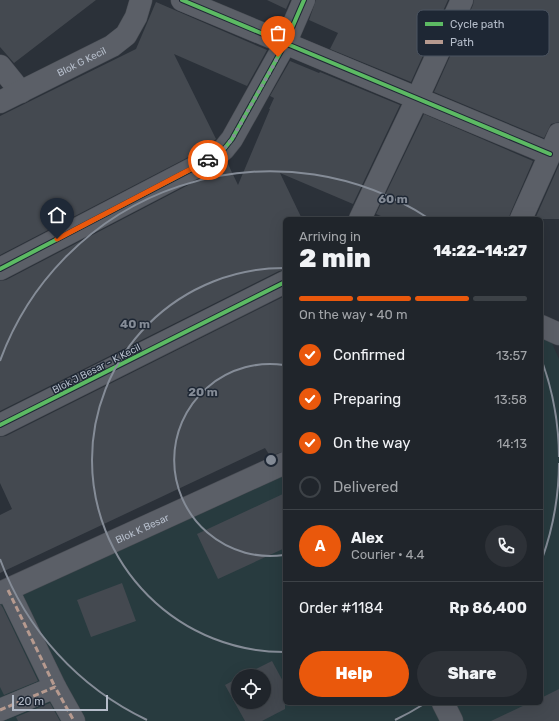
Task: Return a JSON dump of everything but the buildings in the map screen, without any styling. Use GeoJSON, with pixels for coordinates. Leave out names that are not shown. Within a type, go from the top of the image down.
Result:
{"type":"FeatureCollection","features":[{"type":"Feature","properties":{"kind":"street","name":"Blok G Kecil"},"geometry":{"type":"LineString","coordinates":[[0,102],[112,46],[126,35],[136,17],[141,0]]}},
{"type":"Feature","properties":{"kind":"street"},"geometry":{"type":"LineString","coordinates":[[182,0],[285,44],[418,97],[550,154]]}},
{"type":"Feature","properties":{"kind":"street"},"geometry":{"type":"LineString","coordinates":[[0,268],[213,158],[224,149],[232,139],[285,44],[304,0]]}},
{"type":"Feature","properties":{"kind":"street"},"geometry":{"type":"LineString","coordinates":[[457,10],[462,0]]}},
{"type":"Feature","properties":{"kind":"street"},"geometry":{"type":"LineString","coordinates":[[361,217],[437,56]]}},
{"type":"Feature","properties":{"kind":"street"},"geometry":{"type":"LineString","coordinates":[[0,66],[21,92]]}},
{"type":"Feature","properties":{"kind":"street"},"geometry":{"type":"LineString","coordinates":[[522,217],[559,134]]}},
{"type":"Feature","properties":{"kind":"street","name":"Blok J Besar - K Kecil"},"geometry":{"type":"LineString","coordinates":[[0,425],[283,283]]}},
{"type":"Feature","properties":{"kind":"street"},"geometry":{"type":"LineString","coordinates":[[543,327],[559,334]]}},
{"type":"Feature","properties":{"kind":"street","name":"Blok K Besar"},"geometry":{"type":"LineString","coordinates":[[4,592],[283,464]]}},
{"type":"Feature","properties":{"kind":"street"},"geometry":{"type":"LineString","coordinates":[[4,592],[74,721]]}},
{"type":"Feature","properties":{"kind":"street"},"geometry":{"type":"LineString","coordinates":[[0,710],[55,687]]}},
{"type":"Feature","properties":{"kind":"street"},"geometry":{"type":"LineString","coordinates":[[444,705],[452,721]]}},
{"type":"Feature","properties":{"kind":"green space"},"geometry":{"type":"Polygon","coordinates":[[[543,338],[551,341],[559,359],[559,721],[0,721],[0,600],[283,472],[283,705],[543,705],[543,338]]]}},
{"type":"Feature","properties":{"kind":"marked path"},"geometry":{"type":"LineString","coordinates":[[8,590],[55,687]]}},
{"type":"Feature","properties":{"kind":"marked path"},"geometry":{"type":"LineString","coordinates":[[0,710],[55,687],[74,721]]}},
{"type":"Feature","properties":{"kind":"cycle path"},"geometry":{"type":"LineString","coordinates":[[182,0],[550,154]]}},
{"type":"Feature","properties":{"kind":"cycle path"},"geometry":{"type":"LineString","coordinates":[[0,269],[213,158],[224,149],[232,139],[285,44],[304,0]]}},
{"type":"Feature","properties":{"kind":"cycle path"},"geometry":{"type":"LineString","coordinates":[[0,425],[283,283]]}},
{"type":"Feature","properties":{"kind":"way so far"},"geometry":{"type":"LineString","coordinates":[[208,160],[224,149],[232,139],[278,57]]}},
{"type":"Feature","properties":{"kind":"route"},"geometry":{"type":"LineString","coordinates":[[57,239],[208,160]]}}]}
